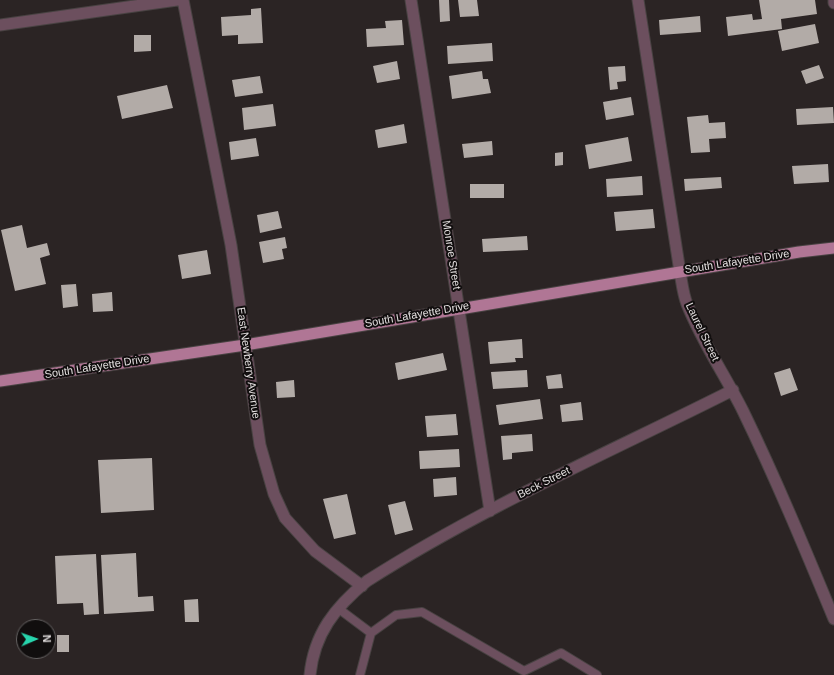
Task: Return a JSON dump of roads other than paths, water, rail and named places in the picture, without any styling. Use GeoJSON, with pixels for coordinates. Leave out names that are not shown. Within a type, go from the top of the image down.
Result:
{"type":"FeatureCollection","features":[{"type":"Feature","properties":{"kind":"main road","name":"South Lafayette Drive"},"geometry":{"type":"LineString","coordinates":[[0,381],[245,344],[799,252],[834,248]]}},
{"type":"Feature","properties":{"kind":"street"},"geometry":{"type":"LineString","coordinates":[[0,25],[177,0]]}},
{"type":"Feature","properties":{"kind":"street","name":"East Newberry Avenue"},"geometry":{"type":"LineString","coordinates":[[183,0],[231,245],[260,445],[267,473],[278,506],[285,518],[315,551],[362,586]]}},
{"type":"Feature","properties":{"kind":"street","name":"Monroe Street"},"geometry":{"type":"LineString","coordinates":[[411,0],[490,511]]}},
{"type":"Feature","properties":{"kind":"street","name":"Laurel Street"},"geometry":{"type":"LineString","coordinates":[[638,0],[685,296],[694,320],[733,390],[795,522],[834,619]]}},
{"type":"Feature","properties":{"kind":"street","name":"Beck Street"},"geometry":{"type":"LineString","coordinates":[[362,586],[391,566],[540,483],[733,390]]}},
{"type":"Feature","properties":{"kind":"street"},"geometry":{"type":"LineString","coordinates":[[310,675],[315,648],[322,631],[339,609],[362,586]]}},
{"type":"Feature","properties":{"kind":"lane"},"geometry":{"type":"LineString","coordinates":[[339,609],[371,633]]}},
{"type":"Feature","properties":{"kind":"lane"},"geometry":{"type":"LineString","coordinates":[[360,675],[371,633],[396,615],[422,612],[524,671],[561,653],[597,675]]}}]}
